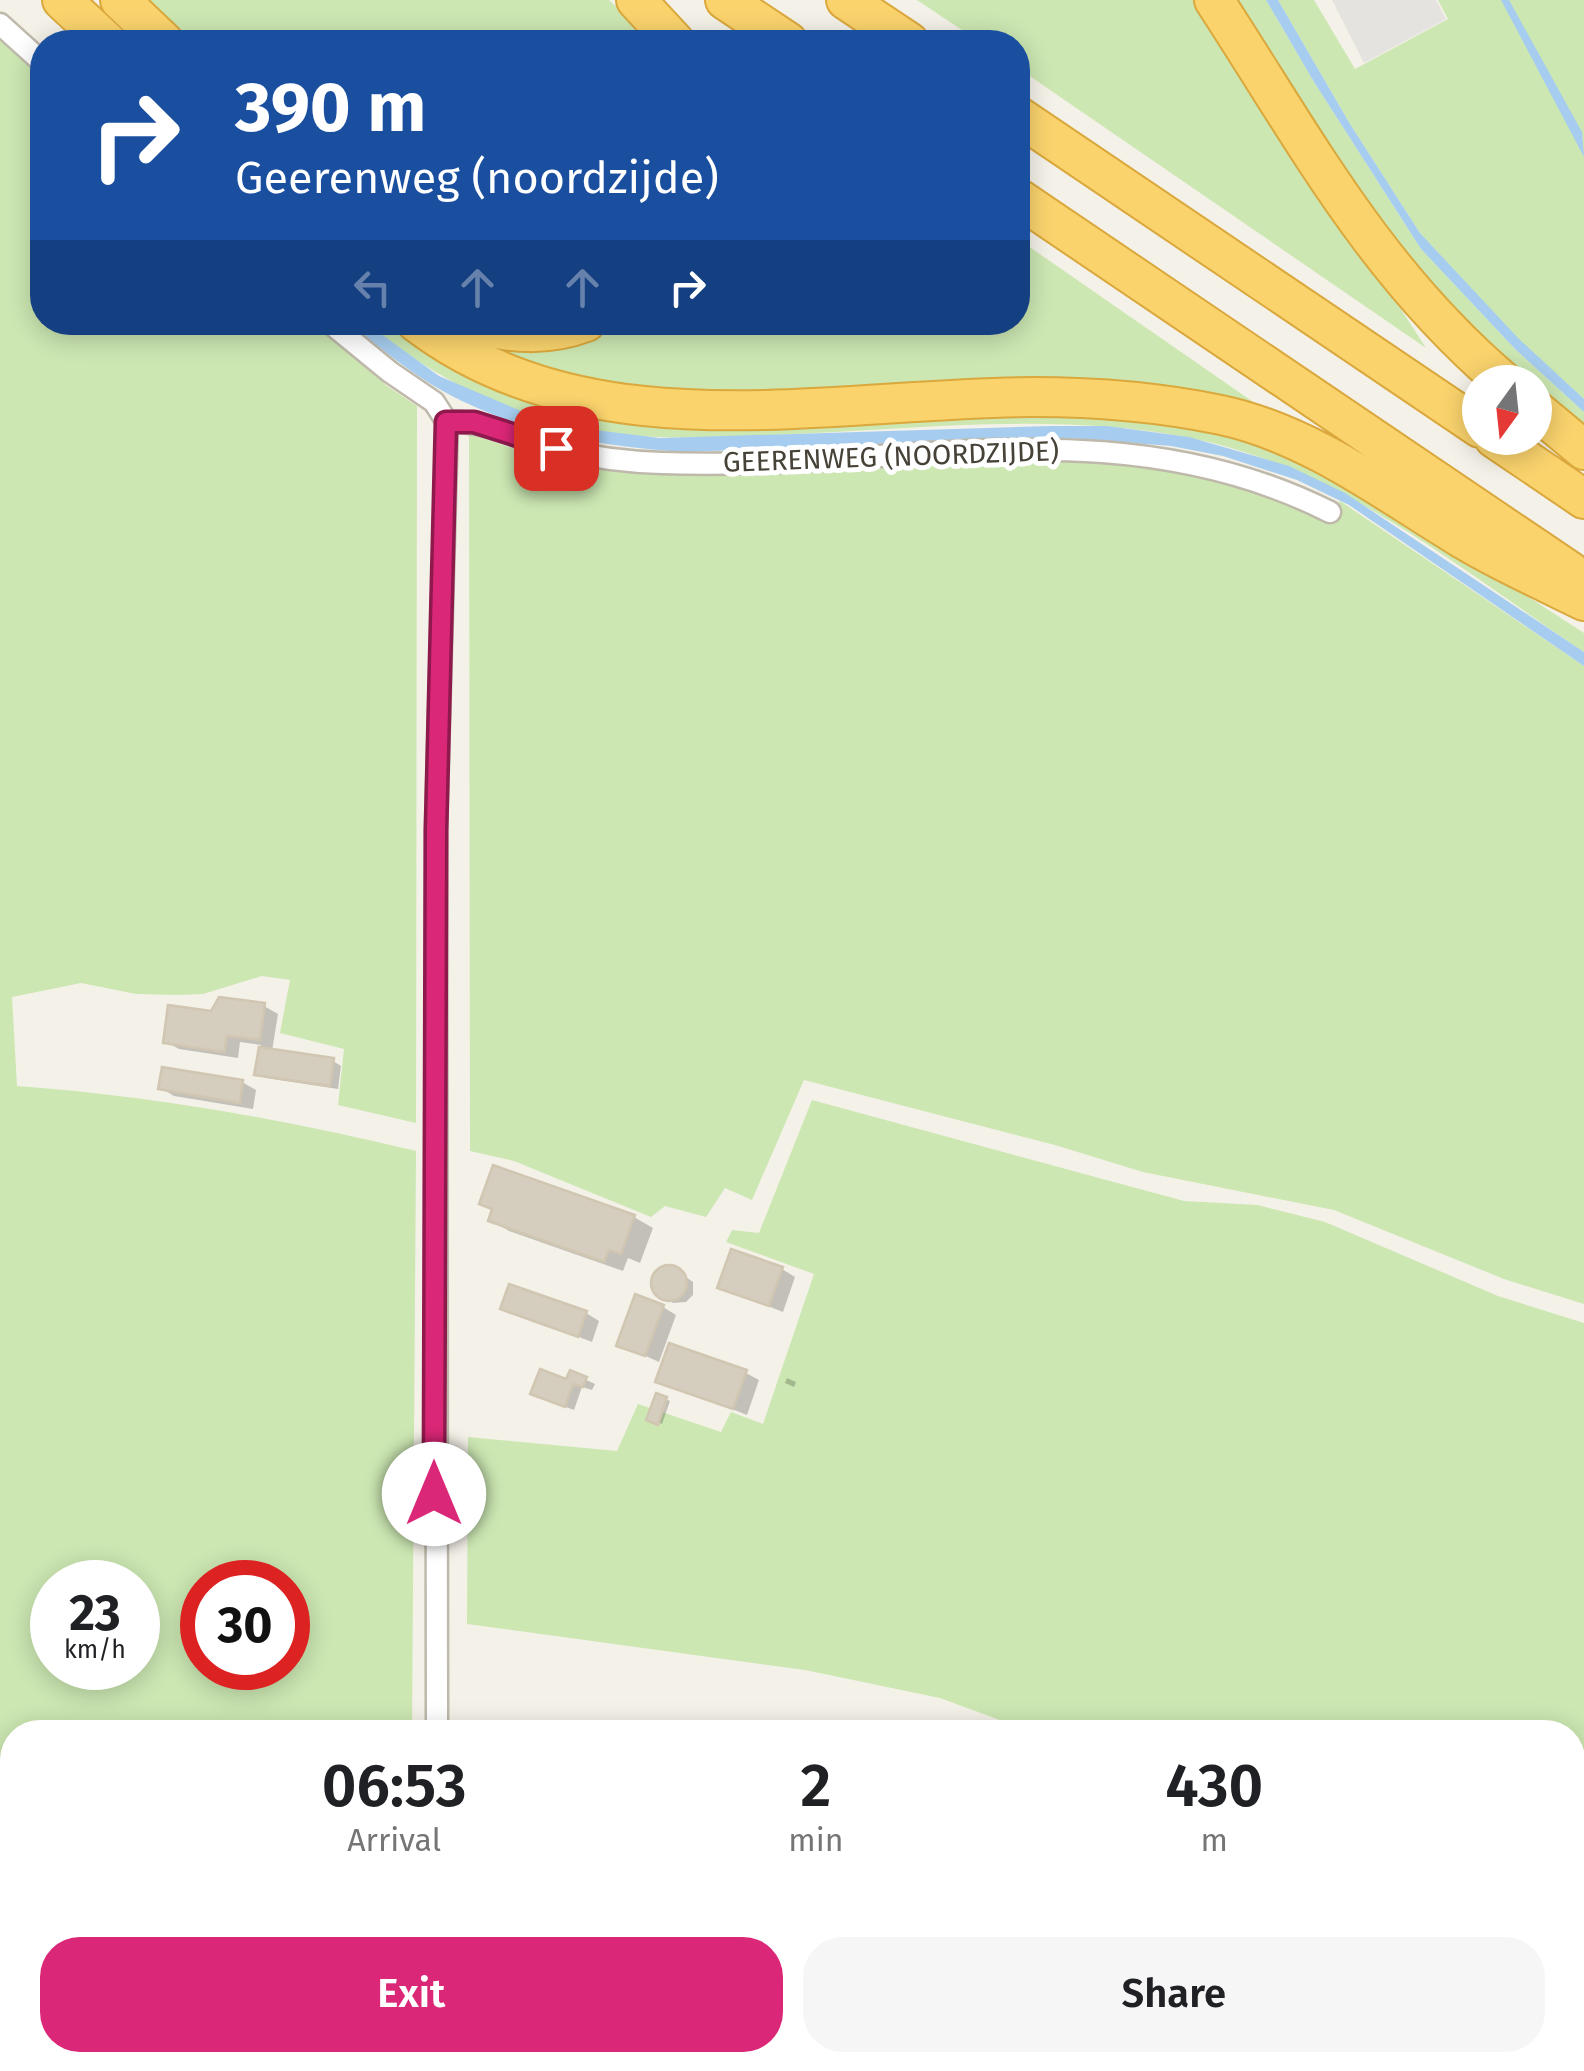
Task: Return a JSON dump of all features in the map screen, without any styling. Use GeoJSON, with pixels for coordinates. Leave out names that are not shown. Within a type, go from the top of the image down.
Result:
{"type":"FeatureCollection","features":[{"type":"Feature","properties":{"kind":"highway"},"geometry":{"type":"LineString","coordinates":[[62,0],[94,30]]}},
{"type":"Feature","properties":{"kind":"highway"},"geometry":{"type":"LineString","coordinates":[[120,0],[151,30]]}},
{"type":"Feature","properties":{"kind":"highway"},"geometry":{"type":"LineString","coordinates":[[636,0],[664,30]]}},
{"type":"Feature","properties":{"kind":"highway"},"geometry":{"type":"LineString","coordinates":[[725,0],[770,30]]}},
{"type":"Feature","properties":{"kind":"highway"},"geometry":{"type":"LineString","coordinates":[[846,0],[891,30]]}},
{"type":"Feature","properties":{"kind":"highway"},"geometry":{"type":"LineString","coordinates":[[1214,0],[1361,230],[1440,324],[1485,365]]}},
{"type":"Feature","properties":{"kind":"highway"},"geometry":{"type":"LineString","coordinates":[[1030,124],[1462,416]]}},
{"type":"Feature","properties":{"kind":"highway"},"geometry":{"type":"LineString","coordinates":[[1030,206],[1584,581]]}},
{"type":"Feature","properties":{"kind":"highway"},"geometry":{"type":"LineString","coordinates":[[432,335],[449,348],[504,375],[554,391],[614,403],[745,409],[1032,397],[1100,398],[1226,416],[1305,444],[1464,540],[1584,602]]}},
{"type":"Feature","properties":{"kind":"highway"},"geometry":{"type":"LineString","coordinates":[[1552,423],[1584,450]]}},
{"type":"Feature","properties":{"kind":"highway"},"geometry":{"type":"LineString","coordinates":[[1520,455],[1584,498]]}},
{"type":"Feature","properties":{"kind":"street"},"geometry":{"type":"LineString","coordinates":[[0,24],[30,51]]}},
{"type":"Feature","properties":{"kind":"street"},"geometry":{"type":"LineString","coordinates":[[345,335],[434,402],[446,422],[436,850],[437,1720]]}},
{"type":"Feature","properties":{"kind":"street","name":"GEERENWEG (NOORDZIJDE)"},"geometry":{"type":"LineString","coordinates":[[446,422],[474,422],[556,448],[661,463],[990,450],[1111,451],[1209,466],[1290,492],[1330,512]]}},
{"type":"Feature","properties":{"kind":"green space"},"geometry":{"type":"Polygon","coordinates":[[[139,0],[609,0],[641,30],[172,30],[139,0]]]}},
{"type":"Feature","properties":{"kind":"green space"},"geometry":{"type":"Polygon","coordinates":[[[917,0],[1202,0],[1426,348],[1030,76],[1030,30],[962,30],[917,0]]]}},
{"type":"Feature","properties":{"kind":"green space"},"geometry":{"type":"Polygon","coordinates":[[[1229,0],[1266,0],[1421,249],[1532,365],[1504,365],[1423,285],[1229,0]]]}},
{"type":"Feature","properties":{"kind":"green space"},"geometry":{"type":"Polygon","coordinates":[[[1278,0],[1314,0],[1355,69],[1448,19],[1438,0],[1584,0],[1584,399],[1552,370],[1552,365],[1547,365],[1519,340],[1420,233],[1350,124],[1278,0]]]}},
{"type":"Feature","properties":{"kind":"green space"},"geometry":{"type":"Polygon","coordinates":[[[0,32],[30,60],[30,335],[329,335],[387,386],[417,406],[416,1123],[338,1105],[344,1049],[280,1033],[290,980],[262,976],[203,994],[176,995],[136,994],[81,983],[12,997],[17,1086],[218,1110],[416,1151],[412,1720],[0,1720],[0,32]]]}},
{"type":"Feature","properties":{"kind":"green space"},"geometry":{"type":"Polygon","coordinates":[[[1030,247],[1282,422],[659,400],[520,369],[468,335],[582,339],[594,335],[1030,335],[1030,247]]]}},
{"type":"Feature","properties":{"kind":"green space"},"geometry":{"type":"Polygon","coordinates":[[[382,335],[408,335],[488,381],[980,411],[1145,417],[1210,428],[1286,455],[1418,526],[1584,633],[1584,652],[1444,555],[1347,497],[1245,452],[1190,438],[1087,425],[1035,424],[699,437],[597,431],[516,411],[413,358],[382,335]]]}},
{"type":"Feature","properties":{"kind":"green space"},"geometry":{"type":"Polygon","coordinates":[[[1552,383],[1584,412],[1584,432],[1552,406],[1552,383]]]}},
{"type":"Feature","properties":{"kind":"green space"},"geometry":{"type":"Polygon","coordinates":[[[469,433],[523,452],[582,462],[1111,459],[1189,468],[1330,516],[1340,501],[1584,666],[1584,1304],[1504,1279],[1334,1210],[1143,1172],[1055,1145],[804,1080],[752,1200],[725,1188],[706,1217],[665,1206],[651,1217],[514,1161],[470,1151],[469,433]]]}},
{"type":"Feature","properties":{"kind":"green space"},"geometry":{"type":"Polygon","coordinates":[[[812,1100],[1184,1201],[1257,1205],[1325,1222],[1498,1296],[1584,1323],[1584,1720],[1000,1720],[940,1698],[805,1670],[467,1624],[468,1437],[617,1451],[638,1404],[721,1432],[731,1412],[763,1424],[814,1274],[726,1242],[732,1230],[759,1233],[812,1100]]]}},
{"type":"Feature","properties":{"kind":"shaded area"},"geometry":{"type":"Polygon","coordinates":[[[1332,0],[1436,0],[1446,19],[1364,63],[1332,0]]]}},
{"type":"Feature","properties":{"kind":"water"},"geometry":{"type":"Polygon","coordinates":[[[1266,0],[1278,0],[1350,124],[1420,233],[1547,365],[1532,365],[1516,350],[1421,249],[1266,0]]]}},
{"type":"Feature","properties":{"kind":"water"},"geometry":{"type":"Polygon","coordinates":[[[1501,0],[1509,0],[1582,132],[1584,157],[1501,0]]]}},
{"type":"Feature","properties":{"kind":"water"},"geometry":{"type":"Polygon","coordinates":[[[364,335],[383,335],[439,376],[528,414],[570,427],[660,438],[1107,426],[1189,437],[1289,466],[1345,493],[1584,652],[1584,666],[1349,505],[1297,480],[1223,456],[1171,446],[1068,438],[684,452],[587,440],[524,425],[463,402],[412,372],[364,335]]]}},
{"type":"Feature","properties":{"kind":"water"},"geometry":{"type":"Polygon","coordinates":[[[1552,369],[1584,399],[1584,412],[1552,383],[1552,369]]]}},
{"type":"Feature","properties":{"kind":"building"},"geometry":{"type":"Polygon","coordinates":[[[219,997],[265,1003],[260,1040],[227,1036],[224,1052],[163,1043],[168,1005],[211,1011],[219,997]]]}},
{"type":"Feature","properties":{"kind":"building"},"geometry":{"type":"Polygon","coordinates":[[[259,1047],[334,1058],[330,1086],[254,1075],[259,1047]]]}},
{"type":"Feature","properties":{"kind":"building"},"geometry":{"type":"Polygon","coordinates":[[[162,1067],[243,1080],[240,1103],[158,1089],[162,1067]]]}},
{"type":"Feature","properties":{"kind":"building"},"geometry":{"type":"Polygon","coordinates":[[[493,1165],[635,1215],[621,1254],[609,1250],[604,1262],[488,1221],[492,1209],[479,1204],[493,1165]]]}},
{"type":"Feature","properties":{"kind":"building"},"geometry":{"type":"Polygon","coordinates":[[[731,1249],[783,1267],[769,1306],[717,1288],[731,1249]]]}},
{"type":"Feature","properties":{"kind":"building"},"geometry":{"type":"Polygon","coordinates":[[[669,1265],[681,1271],[687,1283],[681,1295],[669,1301],[657,1295],[651,1283],[657,1271],[669,1265]]]}},
{"type":"Feature","properties":{"kind":"building"},"geometry":{"type":"Polygon","coordinates":[[[509,1284],[587,1311],[578,1337],[500,1309],[509,1284]]]}},
{"type":"Feature","properties":{"kind":"building"},"geometry":{"type":"Polygon","coordinates":[[[635,1294],[664,1305],[645,1356],[616,1346],[635,1294]]]}},
{"type":"Feature","properties":{"kind":"building"},"geometry":{"type":"Polygon","coordinates":[[[669,1343],[747,1370],[733,1409],[655,1382],[669,1343]]]}},
{"type":"Feature","properties":{"kind":"building"},"geometry":{"type":"Polygon","coordinates":[[[540,1369],[566,1379],[570,1370],[587,1377],[583,1387],[573,1384],[565,1407],[530,1394],[540,1369]]]}},
{"type":"Feature","properties":{"kind":"building"},"geometry":{"type":"Polygon","coordinates":[[[656,1393],[667,1397],[658,1425],[646,1420],[656,1393]]]}},
{"type":"Feature","properties":{"kind":"route"},"geometry":{"type":"LineString","coordinates":[[434,1494],[436,830],[446,422],[474,422],[556,448]]}}]}
